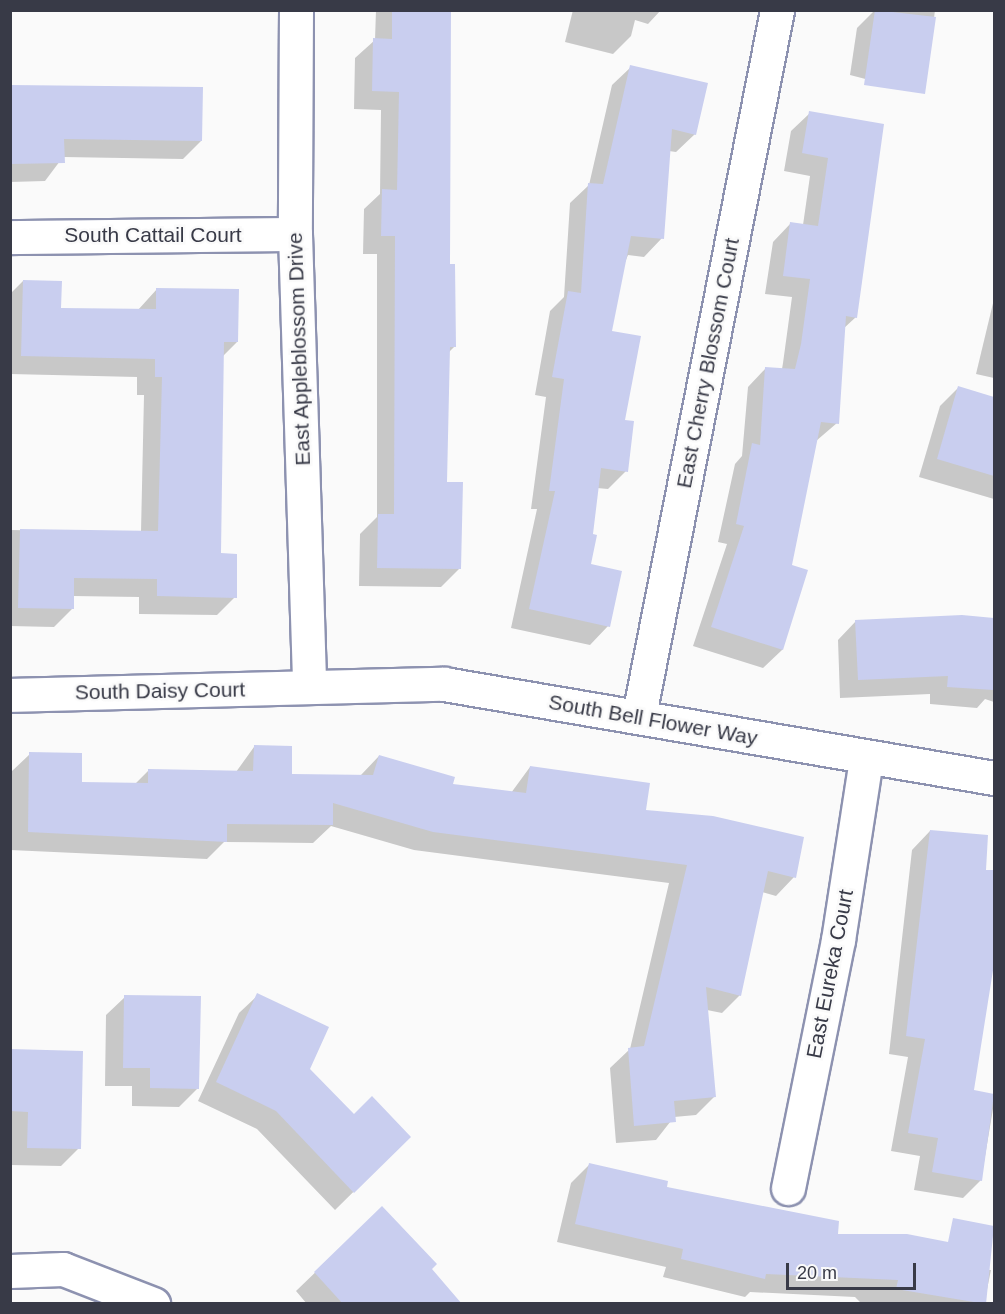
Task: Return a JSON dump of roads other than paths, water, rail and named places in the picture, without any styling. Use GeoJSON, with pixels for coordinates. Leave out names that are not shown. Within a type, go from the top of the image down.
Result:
{"type":"FeatureCollection","features":[{"type":"Feature","properties":{"kind":"street","name":"East Appleblossom Drive"},"geometry":{"type":"LineString","coordinates":[[296,10],[295,234],[309,687]]}},
{"type":"Feature","properties":{"kind":"street","name":"East Cherry Blossom Court"},"geometry":{"type":"LineString","coordinates":[[639,716],[777,10]]}},
{"type":"Feature","properties":{"kind":"street","name":"South Cattail Court"},"geometry":{"type":"LineString","coordinates":[[10,237],[295,234]]}},
{"type":"Feature","properties":{"kind":"street","name":"South Bell Flower Way"},"geometry":{"type":"LineString","coordinates":[[309,687],[444,684],[639,716],[866,759],[994,778]]}},
{"type":"Feature","properties":{"kind":"street","name":"South Daisy Court"},"geometry":{"type":"LineString","coordinates":[[10,695],[309,687]]}},
{"type":"Feature","properties":{"kind":"street","name":"East Eureka Court"},"geometry":{"type":"LineString","coordinates":[[788,1188],[838,940],[866,759]]}},
{"type":"Feature","properties":{"kind":"street"},"geometry":{"type":"LineString","coordinates":[[10,1271],[63,1269],[153,1304]]}}]}
